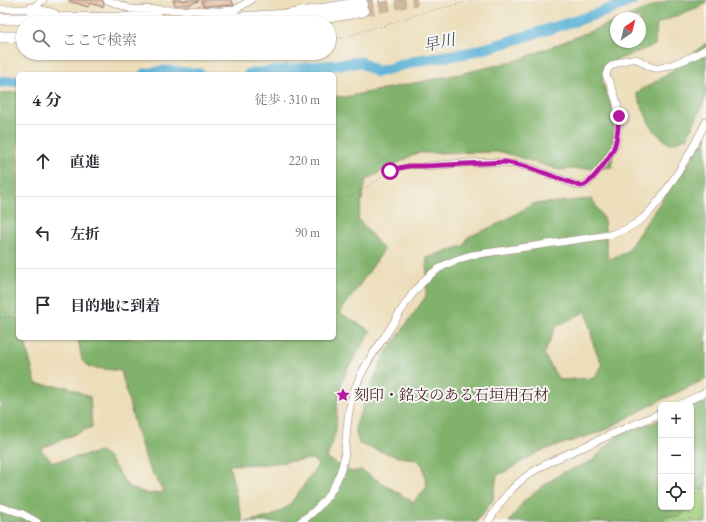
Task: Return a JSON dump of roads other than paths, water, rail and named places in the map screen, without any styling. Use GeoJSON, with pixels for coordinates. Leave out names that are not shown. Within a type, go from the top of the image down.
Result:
{"type":"FeatureCollection","features":[{"type":"Feature","properties":{"kind":"highway"},"geometry":{"type":"LineString","coordinates":[[259,16],[362,7],[320,16]]}},
{"type":"Feature","properties":{"kind":"highway"},"geometry":{"type":"LineString","coordinates":[[31,9],[60,16]]}},
{"type":"Feature","properties":{"kind":"highway"},"geometry":{"type":"LineString","coordinates":[[0,19],[16,19]]}},
{"type":"Feature","properties":{"kind":"highway"},"geometry":{"type":"LineString","coordinates":[[0,27],[16,27]]}},
{"type":"Feature","properties":{"kind":"highway"},"geometry":{"type":"LineString","coordinates":[[0,37],[16,37]]}},
{"type":"Feature","properties":{"kind":"street"},"geometry":{"type":"LineString","coordinates":[[0,9],[31,9],[43,0]]}},
{"type":"Feature","properties":{"kind":"street"},"geometry":{"type":"LineString","coordinates":[[107,0],[131,9],[220,11],[235,10],[251,0]]}},
{"type":"Feature","properties":{"kind":"street"},"geometry":{"type":"LineString","coordinates":[[426,166],[505,162],[524,166],[580,186],[586,184],[607,159],[613,150],[616,140],[619,116],[613,92],[606,75],[610,67],[618,63],[636,59],[651,67],[662,68],[688,60],[706,49]]}},
{"type":"Feature","properties":{"kind":"street"},"geometry":{"type":"LineString","coordinates":[[300,522],[320,506],[339,477],[344,458],[350,403],[356,385],[362,372],[388,331],[421,283],[446,264],[472,255],[609,235],[618,233],[635,225],[659,202],[693,148],[706,122]]}},
{"type":"Feature","properties":{"kind":"street"},"geometry":{"type":"LineString","coordinates":[[685,402],[706,392]]}},
{"type":"Feature","properties":{"kind":"street"},"geometry":{"type":"LineString","coordinates":[[488,522],[511,490],[524,478],[542,466],[658,414]]}},
{"type":"Feature","properties":{"kind":"street"},"geometry":{"type":"LineString","coordinates":[[0,506],[21,513],[37,522]]}},
{"type":"Feature","properties":{"kind":"waterway","name":"早川"},"geometry":{"type":"LineString","coordinates":[[268,72],[361,62],[377,72],[420,60],[468,53],[498,45],[597,14],[632,0]]}},
{"type":"Feature","properties":{"kind":"waterway","name":"早川"},"geometry":{"type":"LineString","coordinates":[[158,72],[177,72]]}},
{"type":"Feature","properties":{"kind":"waterway","name":"早川"},"geometry":{"type":"LineString","coordinates":[[0,82],[16,81]]}},
{"type":"Feature","properties":{"kind":"tunnel"},"geometry":{"type":"LineString","coordinates":[[362,3],[380,0]]}},
{"type":"Feature","properties":{"kind":"tunnel"},"geometry":{"type":"LineString","coordinates":[[363,11],[417,0]]}},
{"type":"Feature","properties":{"kind":"place","name":"刻印・銘文のある石垣用石材"},"geometry":{"type":"Point","coordinates":[343,395]}}]}
